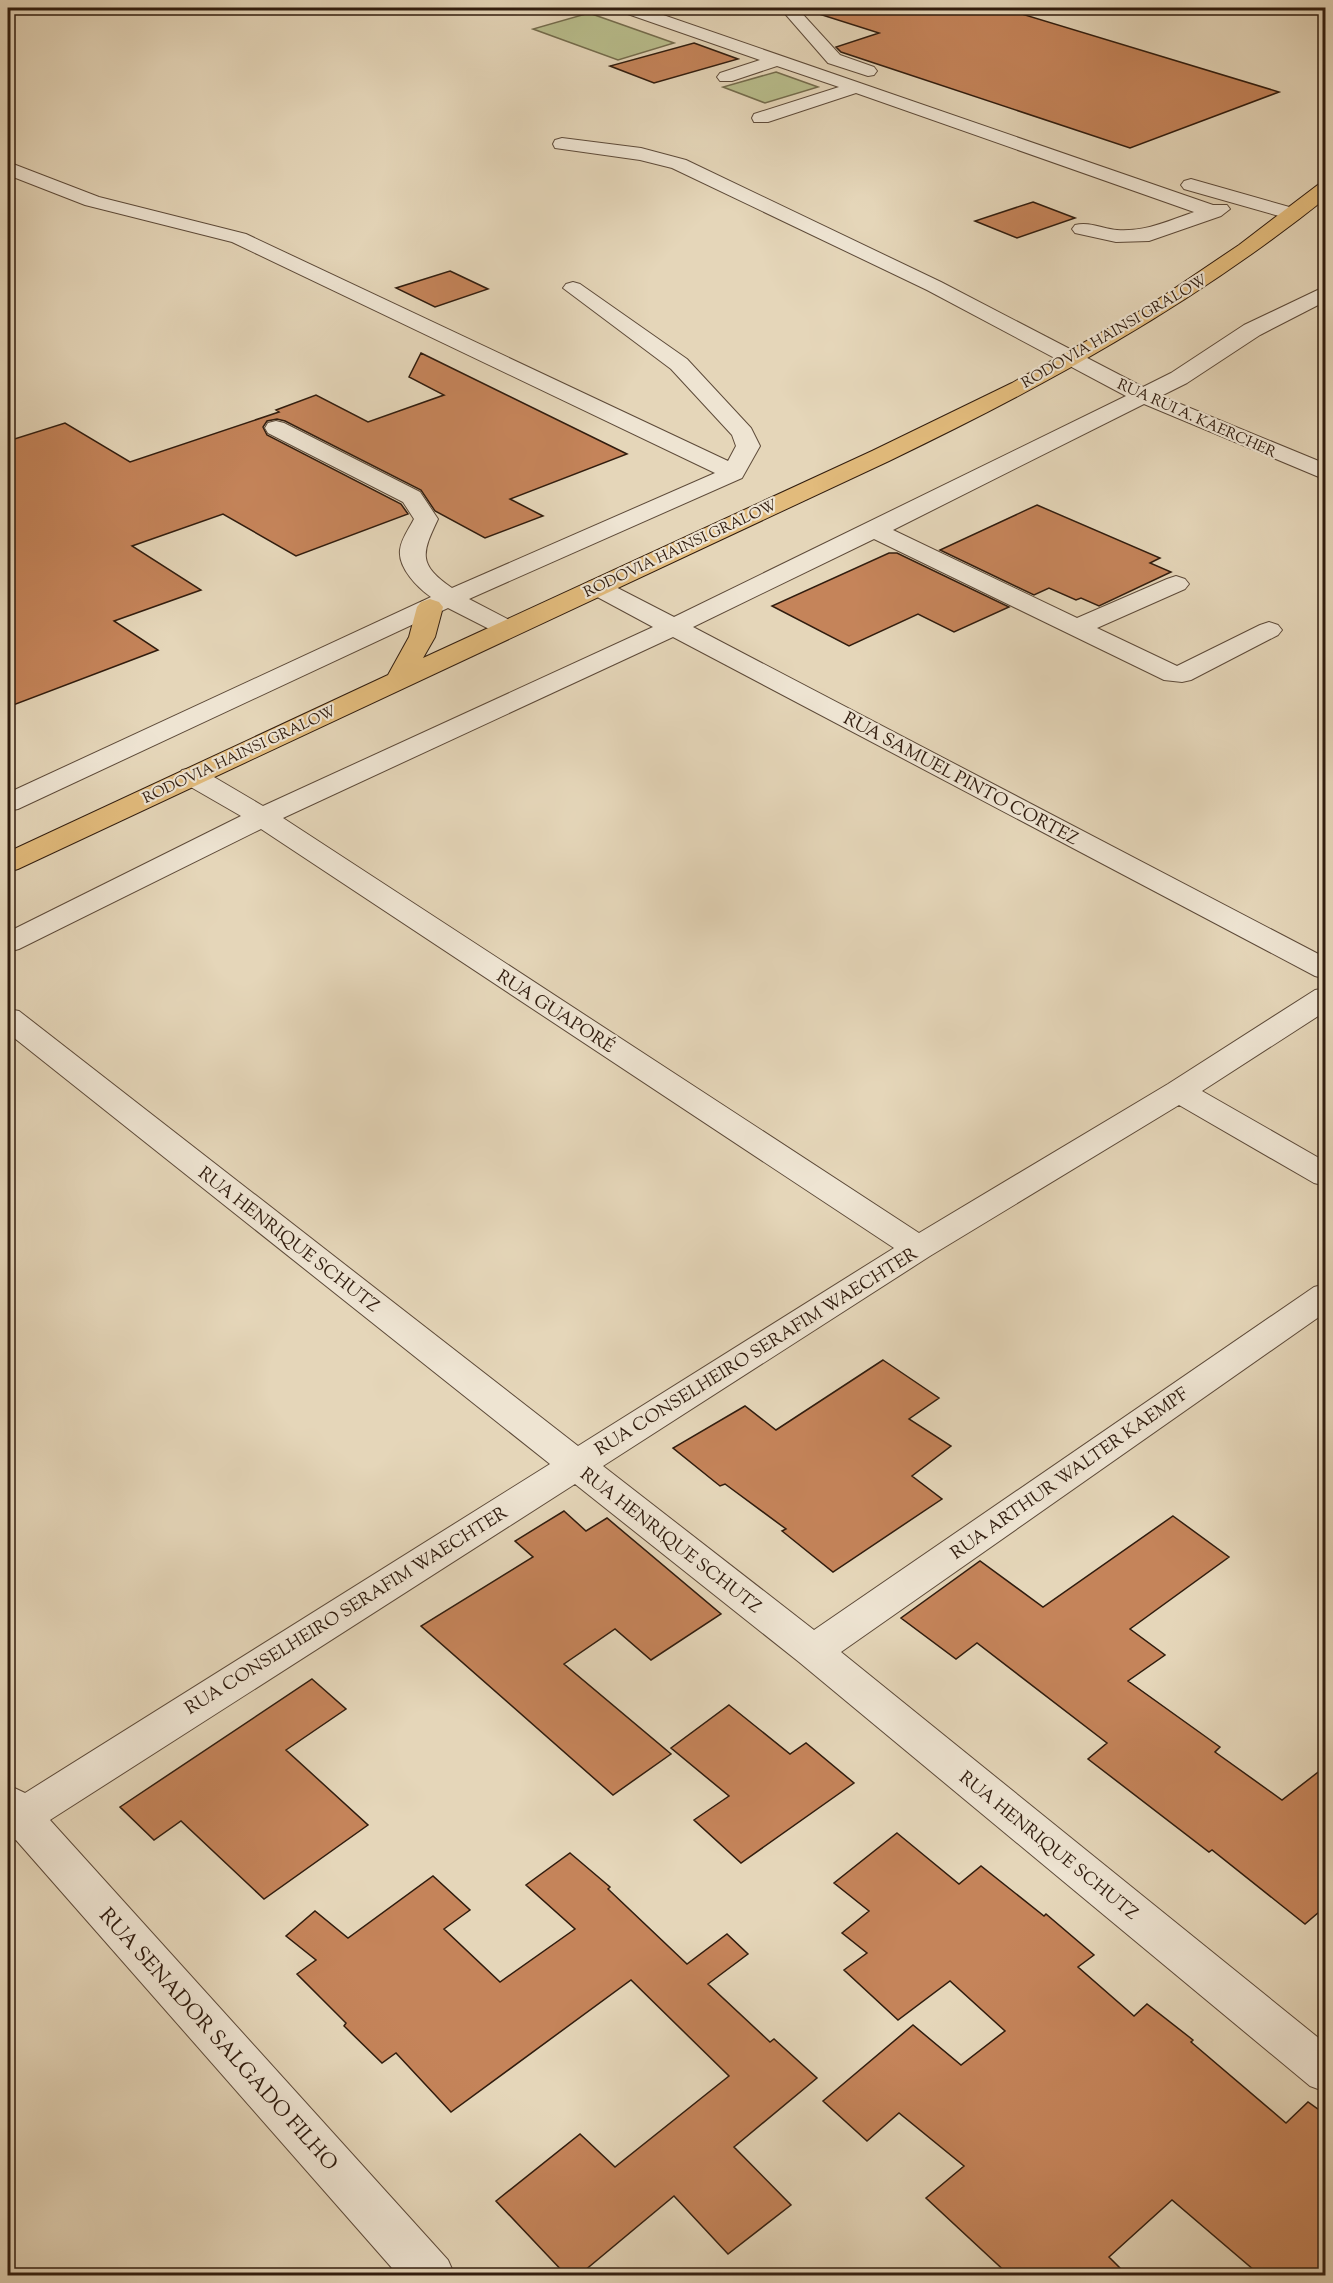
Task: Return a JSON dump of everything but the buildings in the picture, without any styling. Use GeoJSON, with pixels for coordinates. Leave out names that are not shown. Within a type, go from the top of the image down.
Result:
{"type":"FeatureCollection","features":[{"type":"Feature","properties":{"kind":"main road","name":"RODOVIA HAINSI GRALOW"},"geometry":{"type":"LineString","coordinates":[[8,863],[399,678],[908,442],[1070,359],[1156,310],[1217,271],[1326,188]]}},
{"type":"Feature","properties":{"kind":"main road"},"geometry":{"type":"LineString","coordinates":[[399,678],[440,602]]}},
{"type":"Feature","properties":{"kind":"street"},"geometry":{"type":"LineString","coordinates":[[628,8],[1214,212]]}},
{"type":"Feature","properties":{"kind":"street"},"geometry":{"type":"LineString","coordinates":[[788,8],[834,59],[888,79]]}},
{"type":"Feature","properties":{"kind":"street"},"geometry":{"type":"LineString","coordinates":[[726,77],[778,60]]}},
{"type":"Feature","properties":{"kind":"street"},"geometry":{"type":"LineString","coordinates":[[761,118],[858,87]]}},
{"type":"Feature","properties":{"kind":"street"},"geometry":{"type":"LineString","coordinates":[[942,98],[1242,201],[1293,214]]}},
{"type":"Feature","properties":{"kind":"street","name":"RUA RUI A. KAERCHER"},"geometry":{"type":"LineString","coordinates":[[562,144],[641,154],[679,164],[982,310],[1143,396],[1326,473]]}},
{"type":"Feature","properties":{"kind":"street"},"geometry":{"type":"LineString","coordinates":[[8,168],[92,201],[239,238],[734,473]]}},
{"type":"Feature","properties":{"kind":"street"},"geometry":{"type":"LineString","coordinates":[[1082,230],[1116,236],[1149,235],[1242,201]]}},
{"type":"Feature","properties":{"kind":"street"},"geometry":{"type":"LineString","coordinates":[[8,803],[440,602],[734,473],[748,446],[743,433],[678,364],[573,288]]}},
{"type":"Feature","properties":{"kind":"street"},"geometry":{"type":"LineString","coordinates":[[8,943],[262,817],[747,593],[1179,378],[1252,330],[1326,292]]}},
{"type":"Feature","properties":{"kind":"street"},"geometry":{"type":"LineString","coordinates":[[276,428],[411,497],[426,519],[412,552],[418,572],[440,602],[508,629]]}},
{"type":"Feature","properties":{"kind":"street"},"geometry":{"type":"LineString","coordinates":[[874,530],[1173,674],[1182,674],[1269,630]]}},
{"type":"Feature","properties":{"kind":"street"},"geometry":{"type":"LineString","coordinates":[[1077,627],[1176,584]]}},
{"type":"Feature","properties":{"kind":"street","name":"RUA SAMUEL PINTO CORTEZ"},"geometry":{"type":"LineString","coordinates":[[597,586],[1326,970]]}},
{"type":"Feature","properties":{"kind":"street","name":"RUA GUAPORÉ"},"geometry":{"type":"LineString","coordinates":[[192,776],[262,817],[918,1248]]}},
{"type":"Feature","properties":{"kind":"street","name":"RUA CONSELHEIRO SERAFIM WAECHTER"},"geometry":{"type":"LineString","coordinates":[[12,1814],[575,1465],[918,1248],[1179,1091],[1326,997]]}},
{"type":"Feature","properties":{"kind":"street","name":"RUA HENRIQUE SCHUTZ"},"geometry":{"type":"LineString","coordinates":[[8,1018],[813,1651],[1326,2072]]}},
{"type":"Feature","properties":{"kind":"street"},"geometry":{"type":"LineString","coordinates":[[1179,1091],[1326,1176]]}},
{"type":"Feature","properties":{"kind":"street","name":"RUA ARTHUR WALTER KAEMPF"},"geometry":{"type":"LineString","coordinates":[[813,1651],[1326,1295]]}},
{"type":"Feature","properties":{"kind":"street","name":"RUA SENADOR SALGADO FILHO"},"geometry":{"type":"LineString","coordinates":[[12,1814],[431,2276]]}},
{"type":"Feature","properties":{"kind":"green space"},"geometry":{"type":"Polygon","coordinates":[[[589,13],[674,43],[618,60],[533,29],[589,13]]]}},
{"type":"Feature","properties":{"kind":"green space"},"geometry":{"type":"Polygon","coordinates":[[[776,72],[818,87],[765,103],[723,87],[776,72]]]}}]}
